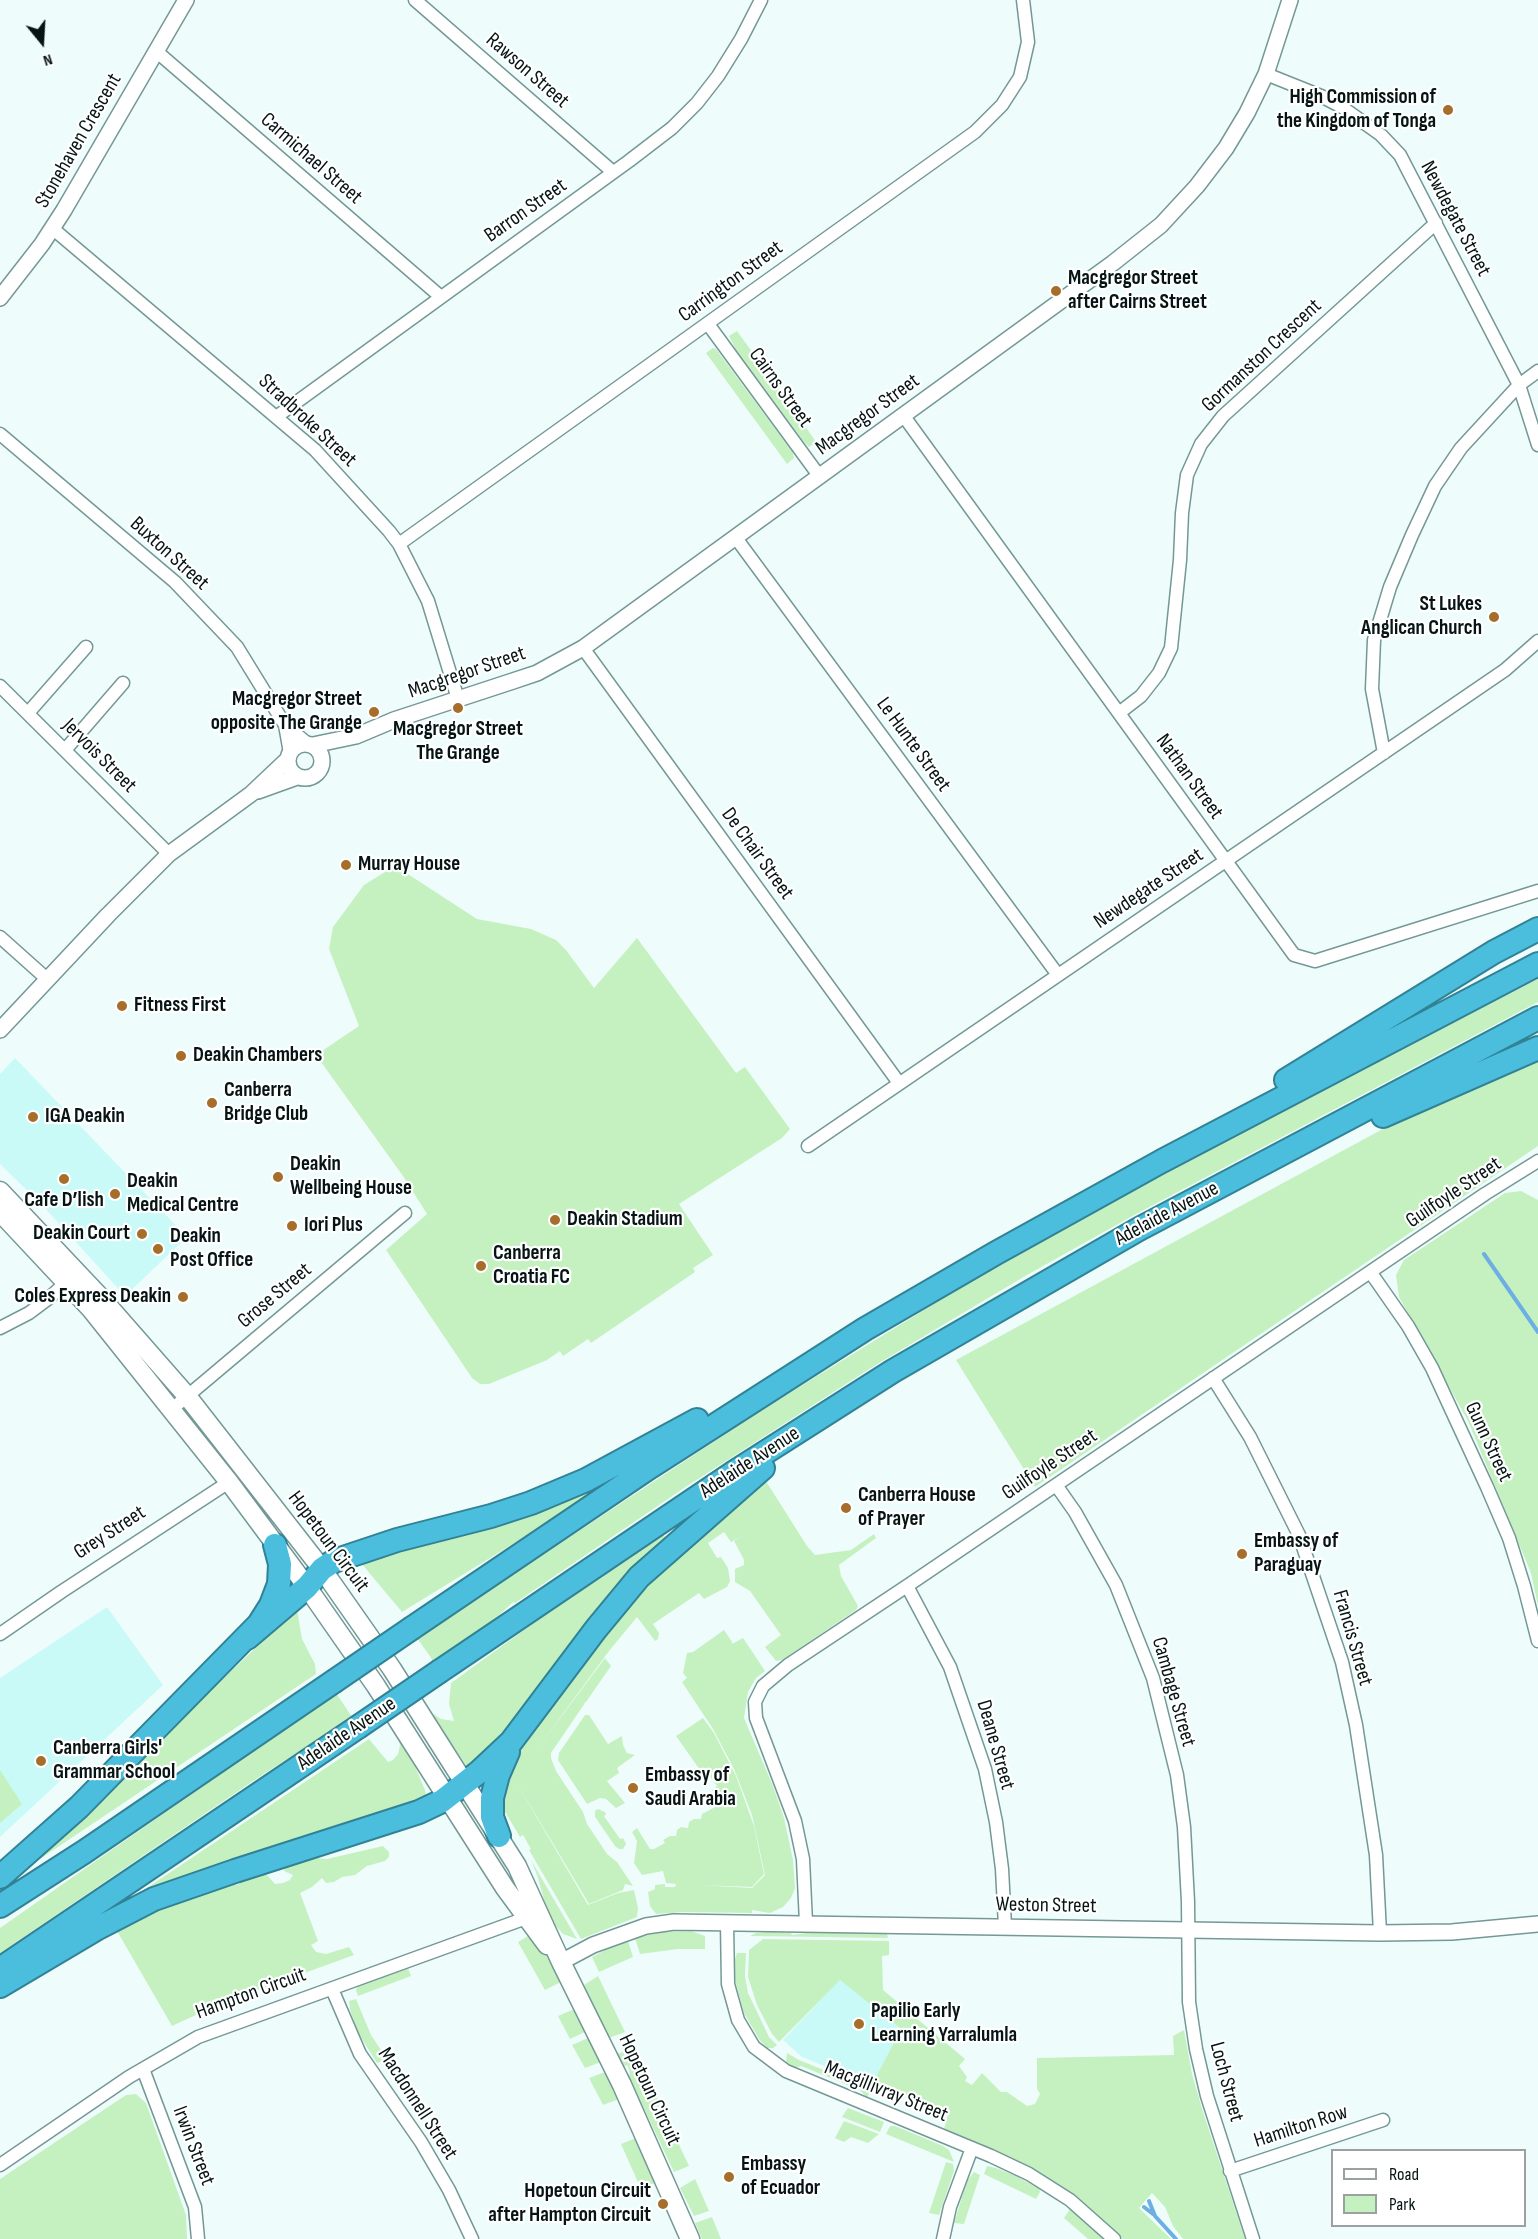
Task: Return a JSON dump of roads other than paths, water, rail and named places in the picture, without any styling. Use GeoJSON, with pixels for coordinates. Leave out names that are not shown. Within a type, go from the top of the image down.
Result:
{"type":"FeatureCollection","features":[{"type":"Feature","properties":{"kind":"highway"},"geometry":{"type":"LineString","coordinates":[[1161,1161],[1229,1113],[1494,952],[1538,929]]}},
{"type":"Feature","properties":{"kind":"highway"},"geometry":{"type":"LineString","coordinates":[[0,1906],[650,1467],[865,1329],[996,1252],[1161,1161],[1538,964]]}},
{"type":"Feature","properties":{"kind":"highway","name":"Adelaide Avenue"},"geometry":{"type":"LineString","coordinates":[[0,1969],[732,1473],[837,1406],[1059,1273],[1538,1018]]}},
{"type":"Feature","properties":{"kind":"highway"},"geometry":{"type":"LineString","coordinates":[[1221,1185],[1281,1167],[1395,1110],[1538,1048]]}},
{"type":"Feature","properties":{"kind":"highway"},"geometry":{"type":"LineString","coordinates":[[0,1877],[79,1807],[247,1638],[307,1587],[321,1569],[359,1551],[499,1514],[568,1489],[648,1448],[779,1372],[865,1329]]}},
{"type":"Feature","properties":{"kind":"highway"},"geometry":{"type":"LineString","coordinates":[[0,1986],[96,1929],[154,1899],[419,1812],[457,1790],[493,1760],[523,1727],[584,1645],[639,1577],[733,1493],[837,1406]]}},
{"type":"Feature","properties":{"kind":"highway"},"geometry":{"type":"LineString","coordinates":[[247,1638],[269,1611],[276,1593],[280,1569],[275,1545]]}},
{"type":"Feature","properties":{"kind":"highway"},"geometry":{"type":"LineString","coordinates":[[499,1836],[492,1817],[493,1793],[501,1767],[523,1727]]}},
{"type":"Feature","properties":{"kind":"main road","name":"Hopetoun Circuit"},"geometry":{"type":"LineString","coordinates":[[0,1191],[71,1277],[90,1308],[229,1482],[457,1790],[499,1836],[517,1866],[532,1915]]}},
{"type":"Feature","properties":{"kind":"main road","name":"Hopetoun Circuit"},"geometry":{"type":"LineString","coordinates":[[0,1212],[71,1277],[187,1396],[321,1569],[392,1669],[457,1790],[561,1962],[622,2085],[690,2239]]}},
{"type":"Feature","properties":{"kind":"main road","name":"Grey Street"},"geometry":{"type":"LineString","coordinates":[[229,1482],[245,1470]]}},
{"type":"Feature","properties":{"kind":"street","name":"Stonehaven Crescent"},"geometry":{"type":"LineString","coordinates":[[0,298],[52,228],[186,0]]}},
{"type":"Feature","properties":{"kind":"street","name":"Rawson Street"},"geometry":{"type":"LineString","coordinates":[[416,0],[614,172]]}},
{"type":"Feature","properties":{"kind":"street","name":"Barron Street"},"geometry":{"type":"LineString","coordinates":[[276,417],[672,128],[697,103],[730,57],[761,0]]}},
{"type":"Feature","properties":{"kind":"street","name":"Carrington Street"},"geometry":{"type":"LineString","coordinates":[[399,544],[975,132],[1002,105],[1020,77],[1028,42],[1024,6],[1017,0]]}},
{"type":"Feature","properties":{"kind":"street","name":"Macgregor Street"},"geometry":{"type":"LineString","coordinates":[[311,744],[356,736],[394,720],[537,673],[583,648],[1113,263],[1161,225],[1197,186],[1226,148],[1247,113],[1266,74],[1290,0]]}},
{"type":"Feature","properties":{"kind":"street","name":"Carmichael Street"},"geometry":{"type":"LineString","coordinates":[[156,51],[441,297]]}},
{"type":"Feature","properties":{"kind":"street","name":"Newdegate Street"},"geometry":{"type":"LineString","coordinates":[[1266,74],[1342,107],[1381,135],[1400,155],[1519,385],[1538,445]]}},
{"type":"Feature","properties":{"kind":"street","name":"Gormanston Crescent"},"geometry":{"type":"LineString","coordinates":[[1119,713],[1141,696],[1159,673],[1171,648],[1187,475],[1201,444],[1223,416],[1436,223]]}},
{"type":"Feature","properties":{"kind":"street","name":"Stradbroke Street"},"geometry":{"type":"LineString","coordinates":[[52,228],[315,450],[399,544],[428,601],[458,699]]}},
{"type":"Feature","properties":{"kind":"street","name":"Cairns Street"},"geometry":{"type":"LineString","coordinates":[[708,324],[820,477]]}},
{"type":"Feature","properties":{"kind":"street"},"geometry":{"type":"LineString","coordinates":[[1384,753],[1372,688],[1374,640],[1390,586],[1436,486],[1461,448],[1519,385],[1538,371]]}},
{"type":"Feature","properties":{"kind":"street","name":"Nathan Street"},"geometry":{"type":"LineString","coordinates":[[903,415],[1294,955],[1315,961],[1538,891]]}},
{"type":"Feature","properties":{"kind":"street","name":"Buxton Street"},"geometry":{"type":"LineString","coordinates":[[0,434],[175,582],[237,646],[285,725],[311,744]]}},
{"type":"Feature","properties":{"kind":"street","name":"Le Hunte Street"},"geometry":{"type":"LineString","coordinates":[[736,538],[1058,975]]}},
{"type":"Feature","properties":{"kind":"street","name":"Newdegate Street"},"geometry":{"type":"LineString","coordinates":[[808,1146],[1505,670],[1538,640]]}},
{"type":"Feature","properties":{"kind":"street"},"geometry":{"type":"LineString","coordinates":[[28,713],[86,647]]}},
{"type":"Feature","properties":{"kind":"street","name":"De Chair Street"},"geometry":{"type":"LineString","coordinates":[[583,648],[899,1083]]}},
{"type":"Feature","properties":{"kind":"street"},"geometry":{"type":"LineString","coordinates":[[65,750],[123,683]]}},
{"type":"Feature","properties":{"kind":"street","name":"Jervois Street"},"geometry":{"type":"LineString","coordinates":[[0,686],[169,854]]}},
{"type":"Feature","properties":{"kind":"street","name":"Buxton Street"},"geometry":{"type":"LineString","coordinates":[[285,725],[289,757]]}},
{"type":"Feature","properties":{"kind":"street","name":"Macgregor Street"},"geometry":{"type":"LineString","coordinates":[[322,763],[356,736]]}},
{"type":"Feature","properties":{"kind":"street"},"geometry":{"type":"LineString","coordinates":[[0,1030],[169,854],[250,794],[289,757],[296,746],[311,744],[322,756],[322,769],[315,776],[306,779],[297,777],[250,794]]}},
{"type":"Feature","properties":{"kind":"street"},"geometry":{"type":"LineString","coordinates":[[289,757],[289,766],[297,777]]}},
{"type":"Feature","properties":{"kind":"street"},"geometry":{"type":"LineString","coordinates":[[0,937],[47,979]]}},
{"type":"Feature","properties":{"kind":"street","name":"Guilfoyle Street"},"geometry":{"type":"LineString","coordinates":[[806,1923],[803,1859],[795,1821],[756,1718],[755,1702],[764,1686],[775,1674],[1485,1194],[1538,1161]]}},
{"type":"Feature","properties":{"kind":"street","name":"Grose Street"},"geometry":{"type":"LineString","coordinates":[[172,1409],[405,1213]]}},
{"type":"Feature","properties":{"kind":"street","name":"Gunn Street"},"geometry":{"type":"LineString","coordinates":[[1371,1273],[1408,1326],[1432,1368],[1482,1477],[1509,1538],[1538,1641]]}},
{"type":"Feature","properties":{"kind":"street"},"geometry":{"type":"LineString","coordinates":[[0,1328],[28,1313],[49,1298],[71,1277]]}},
{"type":"Feature","properties":{"kind":"street","name":"Francis Street"},"geometry":{"type":"LineString","coordinates":[[1213,1378],[1250,1437],[1299,1535],[1342,1662],[1356,1725],[1376,1855],[1380,1933]]}},
{"type":"Feature","properties":{"kind":"street","name":"Grey Street"},"geometry":{"type":"LineString","coordinates":[[0,1634],[229,1482]]}},
{"type":"Feature","properties":{"kind":"street","name":"Cambage Street"},"geometry":{"type":"LineString","coordinates":[[1056,1485],[1075,1512],[1116,1585],[1154,1678],[1177,1775],[1187,1871],[1188,1930]]}},
{"type":"Feature","properties":{"kind":"street","name":"Deane Street"},"geometry":{"type":"LineString","coordinates":[[908,1586],[950,1667],[985,1770],[996,1822],[1002,1869],[1005,1926]]}},
{"type":"Feature","properties":{"kind":"street","name":"Hampton Circuit"},"geometry":{"type":"LineString","coordinates":[[0,2165],[142,2069],[173,2050],[213,2031],[532,1915]]}},
{"type":"Feature","properties":{"kind":"street","name":"Weston Street"},"geometry":{"type":"LineString","coordinates":[[561,1962],[593,1946],[646,1926],[674,1922],[1380,1933],[1452,1932],[1538,1924]]}},
{"type":"Feature","properties":{"kind":"street","name":"Macgillivray Street"},"geometry":{"type":"LineString","coordinates":[[727,1923],[728,1984],[738,2020],[754,2047],[786,2071],[972,2148],[1029,2175],[1070,2200],[1114,2239]]}},
{"type":"Feature","properties":{"kind":"street","name":"Loch Street"},"geometry":{"type":"LineString","coordinates":[[1188,1930],[1189,2002],[1196,2049],[1230,2170],[1253,2239]]}},
{"type":"Feature","properties":{"kind":"street","name":"Macdonnell Street"},"geometry":{"type":"LineString","coordinates":[[332,1989],[360,2054],[421,2142],[449,2190],[472,2239]]}},
{"type":"Feature","properties":{"kind":"street","name":"Irwin Street"},"geometry":{"type":"LineString","coordinates":[[142,2069],[195,2207],[198,2239]]}},
{"type":"Feature","properties":{"kind":"street","name":"Hamilton Row"},"geometry":{"type":"LineString","coordinates":[[1230,2170],[1383,2120]]}},
{"type":"Feature","properties":{"kind":"street"},"geometry":{"type":"LineString","coordinates":[[943,2239],[950,2207],[972,2148]]}},
{"type":"Feature","properties":{"kind":"waterway"},"geometry":{"type":"LineString","coordinates":[[1484,1254],[1538,1332]]}},
{"type":"Feature","properties":{"kind":"waterway"},"geometry":{"type":"LineString","coordinates":[[1149,2201],[1155,2216],[1176,2239]]}},
{"type":"Feature","properties":{"kind":"waterway"},"geometry":{"type":"LineString","coordinates":[[1144,2207],[1153,2214]]}},
{"type":"Feature","properties":{"kind":"place","name":"High Commission of the Kingdom of Tonga"},"geometry":{"type":"Point","coordinates":[1448,110]}},
{"type":"Feature","properties":{"kind":"place","name":"Macgregor Street after Cairns Street"},"geometry":{"type":"Point","coordinates":[1056,291]}},
{"type":"Feature","properties":{"kind":"place","name":"St Lukes Anglican Church"},"geometry":{"type":"Point","coordinates":[1494,617]}},
{"type":"Feature","properties":{"kind":"place","name":"Macgregor Street The Grange"},"geometry":{"type":"Point","coordinates":[458,708]}},
{"type":"Feature","properties":{"kind":"place","name":"Macgregor Street opposite The Grange"},"geometry":{"type":"Point","coordinates":[374,712]}},
{"type":"Feature","properties":{"kind":"place","name":"Murray House"},"geometry":{"type":"Point","coordinates":[346,865]}},
{"type":"Feature","properties":{"kind":"place","name":"Fitness First"},"geometry":{"type":"Point","coordinates":[122,1006]}},
{"type":"Feature","properties":{"kind":"place","name":"Deakin Chambers"},"geometry":{"type":"Point","coordinates":[181,1056]}},
{"type":"Feature","properties":{"kind":"place","name":"Canberra Bridge Club"},"geometry":{"type":"Point","coordinates":[212,1103]}},
{"type":"Feature","properties":{"kind":"place","name":"IGA Deakin"},"geometry":{"type":"Point","coordinates":[33,1117]}},
{"type":"Feature","properties":{"kind":"place","name":"Deakin Wellbeing House"},"geometry":{"type":"Point","coordinates":[278,1177]}},
{"type":"Feature","properties":{"kind":"place","name":"Cafe D’lish"},"geometry":{"type":"Point","coordinates":[64,1179]}},
{"type":"Feature","properties":{"kind":"place","name":"Deakin Medical Centre"},"geometry":{"type":"Point","coordinates":[115,1194]}},
{"type":"Feature","properties":{"kind":"place","name":"Deakin Stadium"},"geometry":{"type":"Point","coordinates":[555,1220]}},
{"type":"Feature","properties":{"kind":"place","name":"Iori Plus"},"geometry":{"type":"Point","coordinates":[292,1226]}},
{"type":"Feature","properties":{"kind":"place","name":"Deakin Court"},"geometry":{"type":"Point","coordinates":[142,1234]}},
{"type":"Feature","properties":{"kind":"place","name":"Deakin Post Office"},"geometry":{"type":"Point","coordinates":[158,1249]}},
{"type":"Feature","properties":{"kind":"place","name":"Canberra Croatia FC"},"geometry":{"type":"Point","coordinates":[481,1266]}},
{"type":"Feature","properties":{"kind":"place","name":"Coles Express Deakin"},"geometry":{"type":"Point","coordinates":[183,1297]}},
{"type":"Feature","properties":{"kind":"place","name":"Canberra House of Prayer"},"geometry":{"type":"Point","coordinates":[846,1508]}},
{"type":"Feature","properties":{"kind":"place","name":"Embassy of Paraguay"},"geometry":{"type":"Point","coordinates":[1242,1554]}},
{"type":"Feature","properties":{"kind":"place","name":"Canberra Girls' Grammar School"},"geometry":{"type":"Point","coordinates":[41,1761]}},
{"type":"Feature","properties":{"kind":"place","name":"Embassy of Saudi Arabia"},"geometry":{"type":"Point","coordinates":[633,1788]}},
{"type":"Feature","properties":{"kind":"place","name":"Papilio Early Learning Yarralumla"},"geometry":{"type":"Point","coordinates":[859,2024]}},
{"type":"Feature","properties":{"kind":"place","name":"Embassy of Ecuador"},"geometry":{"type":"Point","coordinates":[729,2177]}},
{"type":"Feature","properties":{"kind":"place","name":"Hopetoun Circuit after Hampton Circuit"},"geometry":{"type":"Point","coordinates":[663,2204]}}]}
